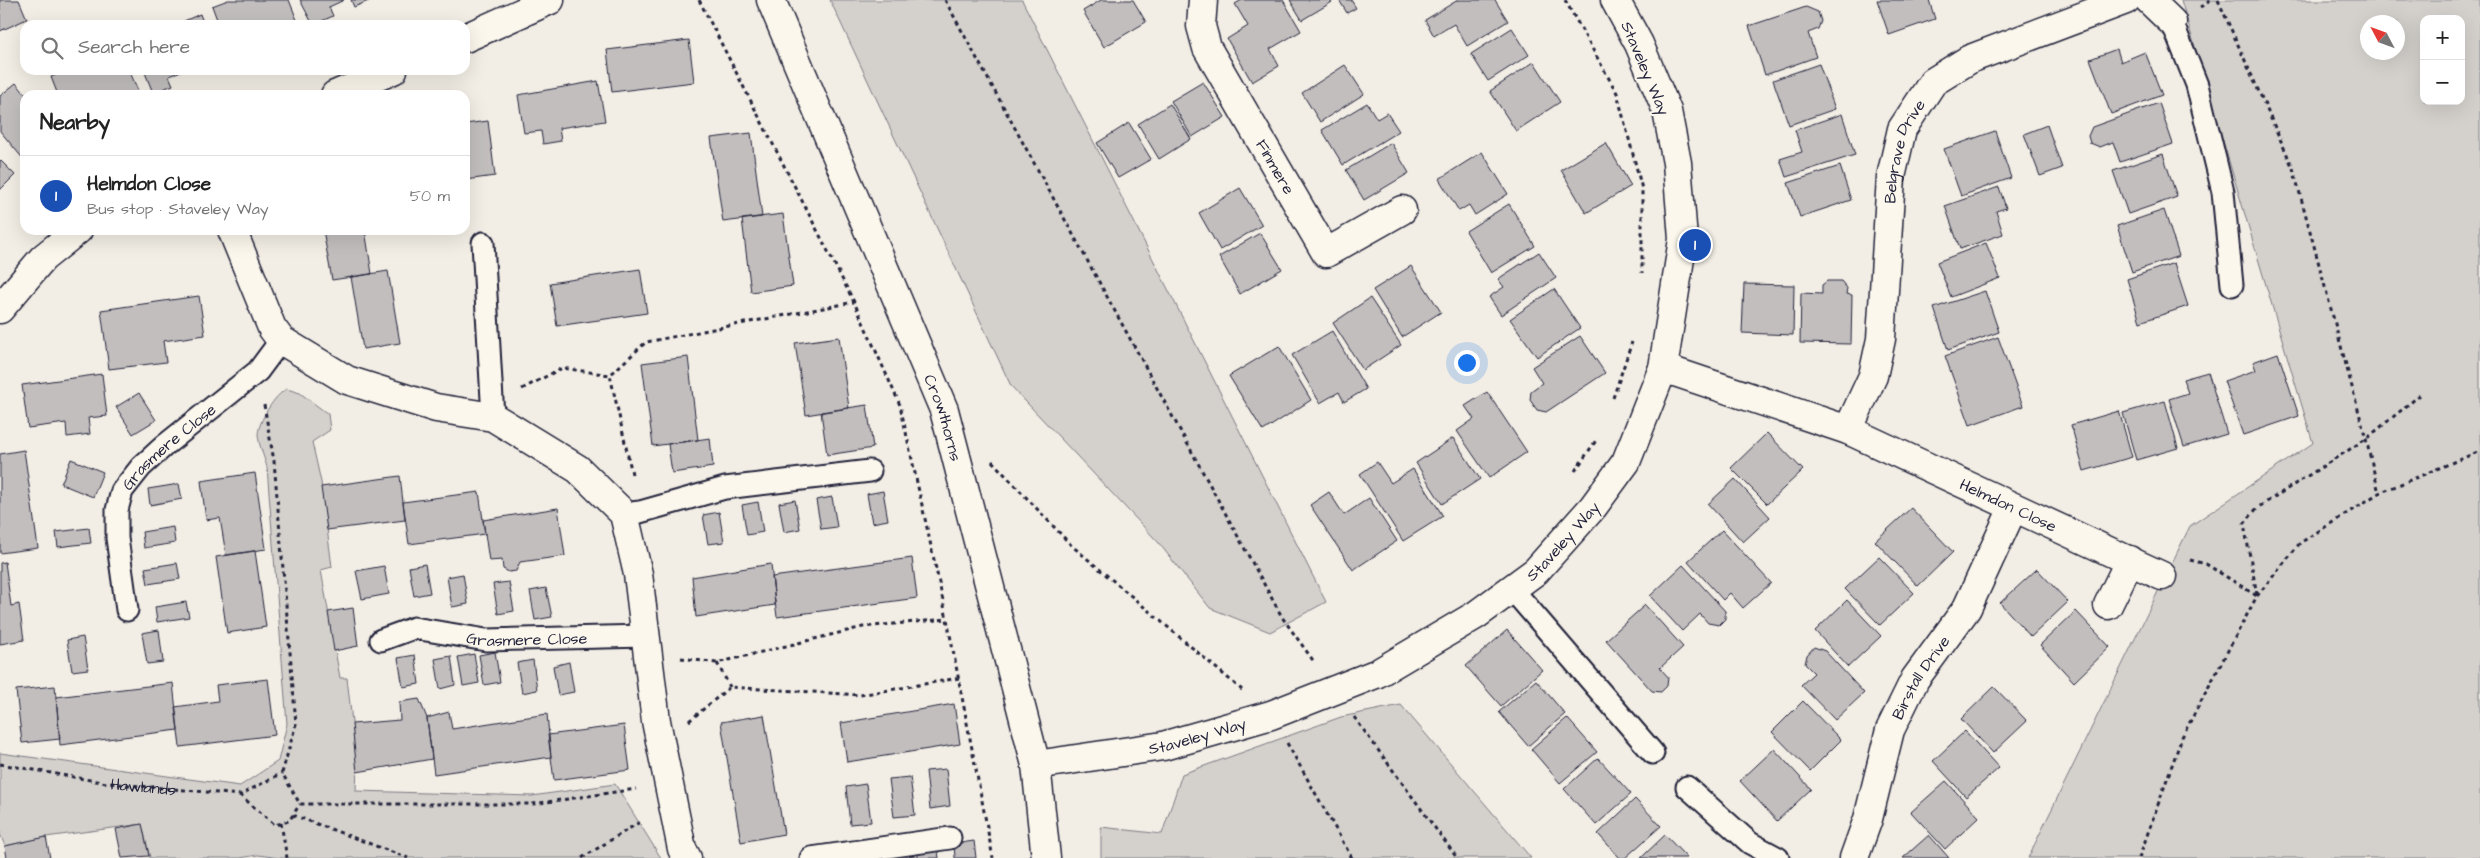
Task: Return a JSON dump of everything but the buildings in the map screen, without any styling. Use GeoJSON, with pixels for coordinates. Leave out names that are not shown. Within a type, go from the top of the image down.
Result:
{"type":"FeatureCollection","features":[{"type":"Feature","properties":{"kind":"street"},"geometry":{"type":"LineString","coordinates":[[470,34],[502,10],[550,0]]}},
{"type":"Feature","properties":{"kind":"street","name":"Crowthorns"},"geometry":{"type":"LineString","coordinates":[[771,0],[944,410],[1036,765],[1046,858]]}},
{"type":"Feature","properties":{"kind":"street","name":"Finmere"},"geometry":{"type":"LineString","coordinates":[[1203,0],[1202,26],[1207,48],[1326,252],[1402,210]]}},
{"type":"Feature","properties":{"kind":"street","name":"Staveley Way"},"geometry":{"type":"LineString","coordinates":[[1036,765],[1163,746],[1271,715],[1378,673],[1407,658],[1476,615],[1536,571],[1593,507],[1626,462],[1663,368],[1684,239],[1677,163],[1667,111],[1639,44],[1615,0]]}},
{"type":"Feature","properties":{"kind":"street","name":"Belgrave Drive"},"geometry":{"type":"LineString","coordinates":[[1848,430],[1872,376],[1882,339],[1891,177],[1902,130],[1932,82],[1970,59],[2126,0]]}},
{"type":"Feature","properties":{"kind":"street"},"geometry":{"type":"LineString","coordinates":[[2149,0],[2172,22]]}},
{"type":"Feature","properties":{"kind":"street"},"geometry":{"type":"LineString","coordinates":[[346,90],[381,75]]}},
{"type":"Feature","properties":{"kind":"street"},"geometry":{"type":"LineString","coordinates":[[0,309],[43,258],[72,235]]}},
{"type":"Feature","properties":{"kind":"street"},"geometry":{"type":"LineString","coordinates":[[234,235],[272,328],[281,340],[347,380],[436,408],[493,411],[578,468],[632,513],[646,645],[661,745],[682,849],[687,858]]}},
{"type":"Feature","properties":{"kind":"street","name":"Helmdon Close"},"geometry":{"type":"LineString","coordinates":[[1663,368],[1848,430],[2162,576]]}},
{"type":"Feature","properties":{"kind":"street","name":"Birstall Drive"},"geometry":{"type":"LineString","coordinates":[[1854,858],[1868,819],[1890,730],[1915,679],[1967,608],[2013,508]]}},
{"type":"Feature","properties":{"kind":"street"},"geometry":{"type":"LineString","coordinates":[[2108,605],[2130,560]]}},
{"type":"Feature","properties":{"kind":"lane"},"geometry":{"type":"LineString","coordinates":[[2172,22],[2196,85],[2223,192],[2232,285]]}},
{"type":"Feature","properties":{"kind":"lane"},"geometry":{"type":"LineString","coordinates":[[483,244],[493,411]]}},
{"type":"Feature","properties":{"kind":"lane","name":"Grasmere Close"},"geometry":{"type":"LineString","coordinates":[[127,610],[117,538],[117,510],[122,491],[141,467],[164,446],[258,371],[281,340]]}},
{"type":"Feature","properties":{"kind":"lane"},"geometry":{"type":"LineString","coordinates":[[632,513],[725,488],[870,471]]}},
{"type":"Feature","properties":{"kind":"lane"},"geometry":{"type":"LineString","coordinates":[[1512,589],[1653,753]]}},
{"type":"Feature","properties":{"kind":"lane","name":"Grasmere Close"},"geometry":{"type":"LineString","coordinates":[[381,640],[414,628],[486,640],[646,645]]}},
{"type":"Feature","properties":{"kind":"lane"},"geometry":{"type":"LineString","coordinates":[[1687,787],[1750,843],[1778,858]]}},
{"type":"Feature","properties":{"kind":"lane"},"geometry":{"type":"LineString","coordinates":[[812,858],[950,838]]}},
{"type":"Feature","properties":{"kind":"path"},"geometry":{"type":"LineString","coordinates":[[699,0],[854,302],[900,404],[947,619],[993,858]]}},
{"type":"Feature","properties":{"kind":"path"},"geometry":{"type":"LineString","coordinates":[[945,0],[1282,617],[1457,858]]}},
{"type":"Feature","properties":{"kind":"path"},"geometry":{"type":"LineString","coordinates":[[1565,0],[1617,93],[1642,189],[1642,282]]}},
{"type":"Feature","properties":{"kind":"path"},"geometry":{"type":"LineString","coordinates":[[2218,0],[2293,168],[2366,439],[2378,493]]}},
{"type":"Feature","properties":{"kind":"path"},"geometry":{"type":"LineString","coordinates":[[610,375],[646,342],[854,302]]}},
{"type":"Feature","properties":{"kind":"path"},"geometry":{"type":"LineString","coordinates":[[1610,407],[1634,336]]}},
{"type":"Feature","properties":{"kind":"path"},"geometry":{"type":"LineString","coordinates":[[493,411],[562,368],[610,375]]}},
{"type":"Feature","properties":{"kind":"path"},"geometry":{"type":"LineString","coordinates":[[258,371],[274,461],[296,724],[282,773],[300,804]]}},
{"type":"Feature","properties":{"kind":"path"},"geometry":{"type":"LineString","coordinates":[[610,375],[632,513]]}},
{"type":"Feature","properties":{"kind":"path"},"geometry":{"type":"LineString","coordinates":[[2258,596],[2244,524],[2257,508],[2366,439],[2420,395]]}},
{"type":"Feature","properties":{"kind":"path"},"geometry":{"type":"LineString","coordinates":[[1574,473],[1601,433]]}},
{"type":"Feature","properties":{"kind":"path"},"geometry":{"type":"LineString","coordinates":[[2139,858],[2182,738],[2258,596],[2300,543],[2378,493],[2480,451]]}},
{"type":"Feature","properties":{"kind":"path"},"geometry":{"type":"LineString","coordinates":[[990,460],[1071,545],[1271,715],[1352,858]]}},
{"type":"Feature","properties":{"kind":"path"},"geometry":{"type":"LineString","coordinates":[[2162,576],[2175,556],[2206,564],[2258,596]]}},
{"type":"Feature","properties":{"kind":"path"},"geometry":{"type":"LineString","coordinates":[[646,645],[718,663],[863,628],[947,619]]}},
{"type":"Feature","properties":{"kind":"path"},"geometry":{"type":"LineString","coordinates":[[718,663],[730,687]]}},
{"type":"Feature","properties":{"kind":"path"},"geometry":{"type":"LineString","coordinates":[[661,745],[730,687],[860,695],[959,678]]}},
{"type":"Feature","properties":{"kind":"path","name":"Hawlands"},"geometry":{"type":"LineString","coordinates":[[0,764],[107,783],[240,795]]}},
{"type":"Feature","properties":{"kind":"path"},"geometry":{"type":"LineString","coordinates":[[282,773],[240,795],[275,825],[289,821],[300,804]]}},
{"type":"Feature","properties":{"kind":"path"},"geometry":{"type":"LineString","coordinates":[[300,804],[533,804],[671,793]]}},
{"type":"Feature","properties":{"kind":"path"},"geometry":{"type":"LineString","coordinates":[[582,858],[671,793]]}},
{"type":"Feature","properties":{"kind":"path"},"geometry":{"type":"LineString","coordinates":[[293,815],[408,858]]}},
{"type":"Feature","properties":{"kind":"path"},"geometry":{"type":"LineString","coordinates":[[280,823],[287,858]]}},
{"type":"Feature","properties":{"kind":"shaded area"},"geometry":{"type":"Polygon","coordinates":[[[830,0],[1022,0],[1326,602],[1270,632],[1210,608],[1158,542],[1011,386],[830,0]]]}},
{"type":"Feature","properties":{"kind":"shaded area"},"geometry":{"type":"Polygon","coordinates":[[[2181,0],[2480,0],[2480,858],[2028,858],[2190,526],[2313,443],[2181,0]]]}},
{"type":"Feature","properties":{"kind":"shaded area"},"geometry":{"type":"Polygon","coordinates":[[[287,389],[300,393],[328,414],[330,430],[312,442],[321,482],[332,567],[321,570],[340,678],[347,678],[357,766],[356,791],[532,796],[615,784],[661,858],[280,858],[258,855],[240,858],[150,858],[142,824],[46,837],[5,846],[0,834],[0,753],[240,786],[278,761],[287,724],[267,467],[258,435],[261,423],[268,409],[277,396],[287,389]]]}},
{"type":"Feature","properties":{"kind":"shaded area"},"geometry":{"type":"Polygon","coordinates":[[[1401,705],[1531,858],[1101,858],[1101,827],[1162,834],[1182,774],[1341,717],[1401,705]]]}},
{"type":"Feature","properties":{"kind":"place","name":"Helmdon Close"},"geometry":{"type":"Point","coordinates":[1695,245]}}]}
